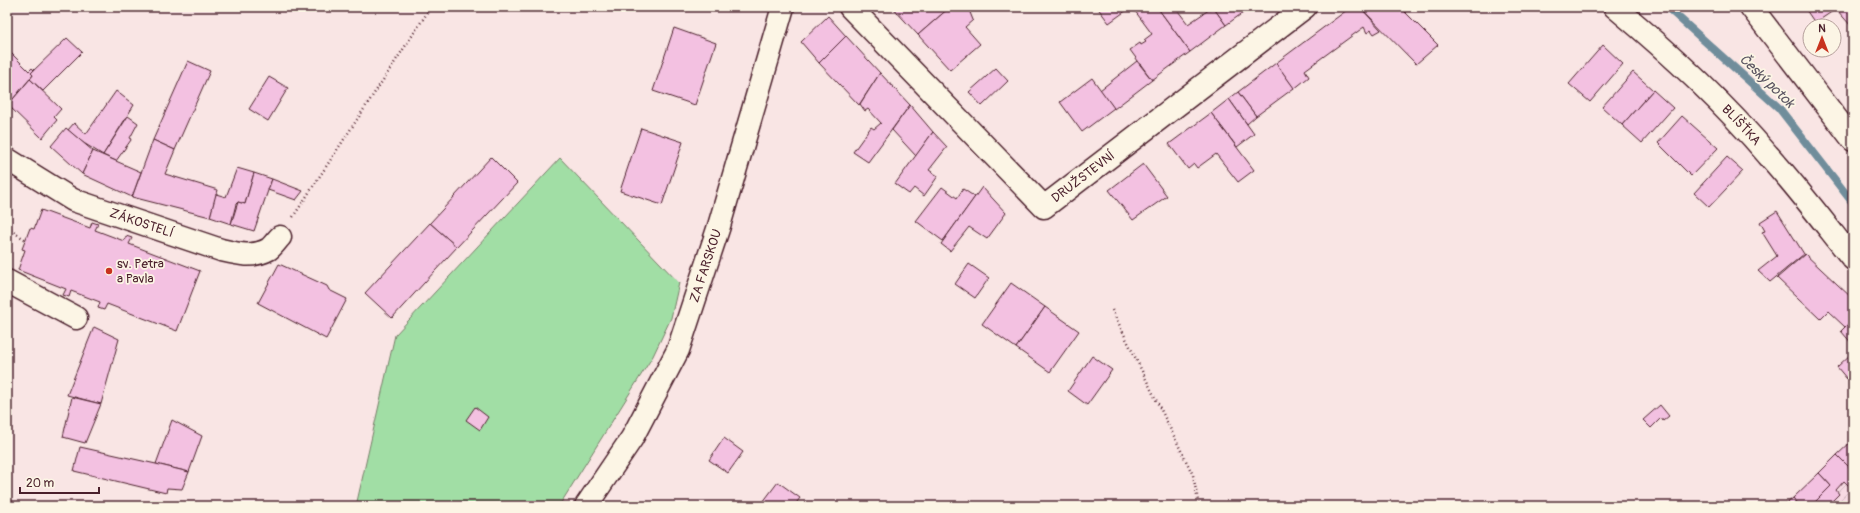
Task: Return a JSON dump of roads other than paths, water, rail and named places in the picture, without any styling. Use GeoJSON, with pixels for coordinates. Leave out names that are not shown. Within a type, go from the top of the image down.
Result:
{"type":"FeatureCollection","features":[{"type":"Feature","properties":{"kind":"street","name":"ZA FARSKOU"},"geometry":{"type":"LineString","coordinates":[[586,506],[632,438],[678,350],[719,226],[783,7]]}},
{"type":"Feature","properties":{"kind":"street","name":"DRUŽSTEVNÍ"},"geometry":{"type":"LineString","coordinates":[[850,7],[1044,207],[1305,7]]}},
{"type":"Feature","properties":{"kind":"street","name":"BLÍŠŤKA"},"geometry":{"type":"LineString","coordinates":[[1615,7],[1700,83],[1768,154],[1853,259]]}},
{"type":"Feature","properties":{"kind":"street"},"geometry":{"type":"LineString","coordinates":[[1751,7],[1853,140]]}},
{"type":"Feature","properties":{"kind":"street","name":"ZÁKOSTELÍ"},"geometry":{"type":"LineString","coordinates":[[7,159],[73,200],[221,250],[242,255],[258,253],[270,248],[280,237]]}},
{"type":"Feature","properties":{"kind":"street"},"geometry":{"type":"LineString","coordinates":[[7,281],[76,318]]}},
{"type":"Feature","properties":{"kind":"waterway","name":"Český potok"},"geometry":{"type":"LineString","coordinates":[[1667,7],[1779,108],[1853,203]]}},
{"type":"Feature","properties":{"kind":"place","name":"sv. Petra a Pavla"},"geometry":{"type":"Point","coordinates":[109,271]}}]}
